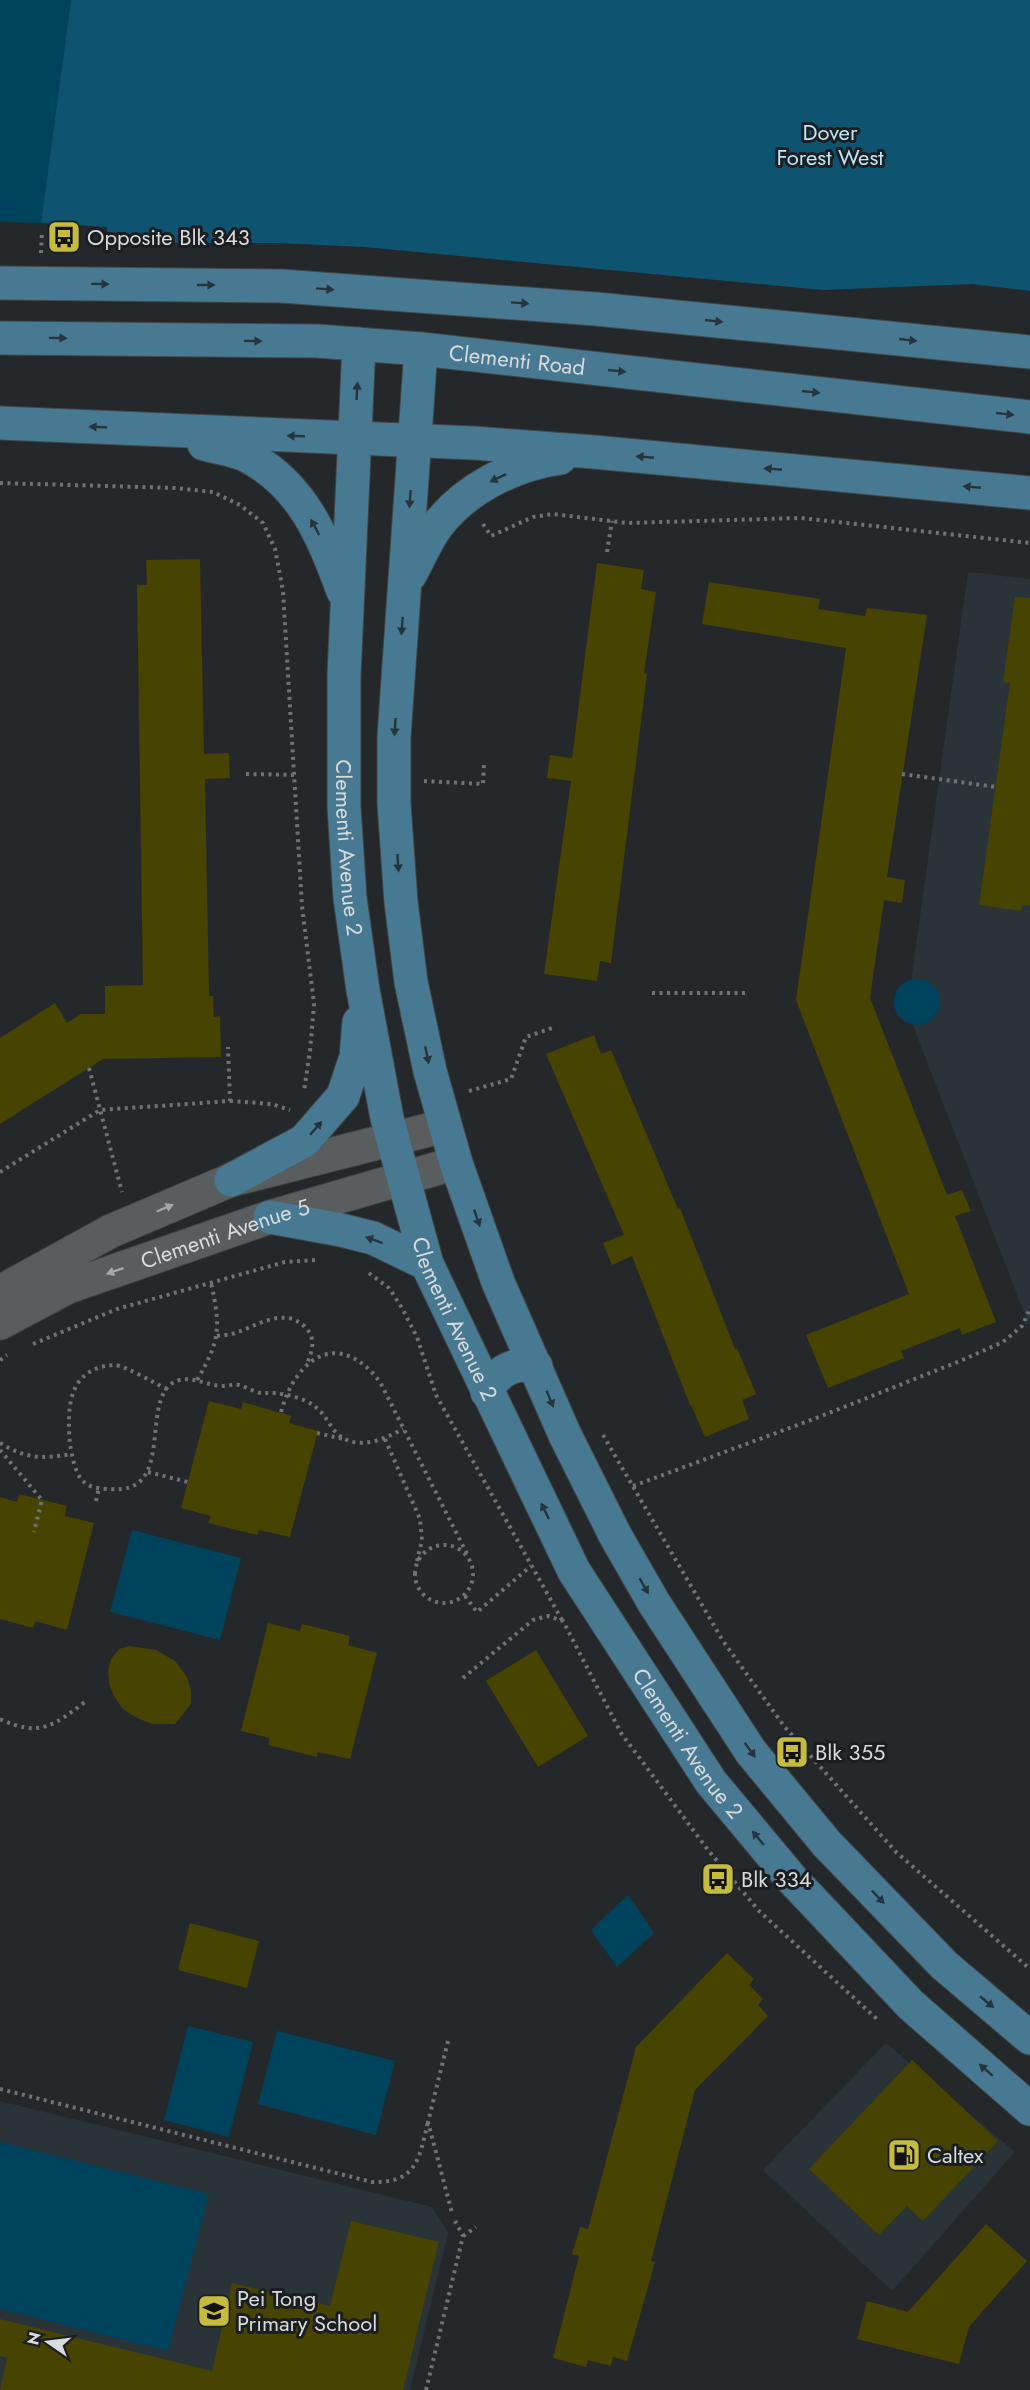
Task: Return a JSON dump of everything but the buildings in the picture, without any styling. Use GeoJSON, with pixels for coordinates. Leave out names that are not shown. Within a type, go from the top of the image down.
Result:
{"type":"FeatureCollection","features":[{"type":"Feature","properties":{"kind":"main road"},"geometry":{"type":"LineString","coordinates":[[0,283],[281,286],[596,309],[1030,352]]}},
{"type":"Feature","properties":{"kind":"main road","name":"Clementi Road"},"geometry":{"type":"LineString","coordinates":[[0,338],[318,341],[359,344],[1030,417]]}},
{"type":"Feature","properties":{"kind":"main road","name":"Clementi Avenue 2"},"geometry":{"type":"LineString","coordinates":[[359,344],[346,600],[345,807],[350,898],[363,990],[392,1138],[427,1264],[574,1571],[711,1782],[791,1878],[911,2005],[1030,2109]]}},
{"type":"Feature","properties":{"kind":"main road","name":"Clementi Avenue 2"},"geometry":{"type":"LineString","coordinates":[[421,349],[394,737],[394,804],[401,902],[411,982],[444,1126],[498,1282],[565,1435],[615,1535],[654,1603],[751,1752],[827,1844],[937,1957],[1030,2038]]}},
{"type":"Feature","properties":{"kind":"main road"},"geometry":{"type":"LineString","coordinates":[[0,423],[354,438],[594,452],[1030,493]]}},
{"type":"Feature","properties":{"kind":"main road"},"geometry":{"type":"LineString","coordinates":[[156,430],[248,456],[278,478],[298,496],[308,513],[331,558],[346,600]]}},
{"type":"Feature","properties":{"kind":"main road"},"geometry":{"type":"LineString","coordinates":[[405,584],[437,527],[465,496],[498,477],[539,461],[594,452]]}},
{"type":"Feature","properties":{"kind":"main road"},"geometry":{"type":"LineString","coordinates":[[231,1180],[304,1141],[343,1096],[356,1057],[363,990]]}},
{"type":"Feature","properties":{"kind":"main road"},"geometry":{"type":"LineString","coordinates":[[270,1217],[373,1238],[427,1264]]}},
{"type":"Feature","properties":{"kind":"main road"},"geometry":{"type":"LineString","coordinates":[[487,1392],[491,1382],[507,1369],[525,1364],[536,1366]]}},
{"type":"Feature","properties":{"kind":"street","name":"Clementi Avenue 5"},"geometry":{"type":"LineString","coordinates":[[0,1292],[111,1231],[231,1180],[444,1126]]}},
{"type":"Feature","properties":{"kind":"street","name":"Clementi Avenue 5"},"geometry":{"type":"LineString","coordinates":[[5,1338],[68,1287],[270,1217],[456,1163]]}},
{"type":"Feature","properties":{"kind":"path"},"geometry":{"type":"LineString","coordinates":[[41,257],[42,231]]}},
{"type":"Feature","properties":{"kind":"path"},"geometry":{"type":"LineString","coordinates":[[0,483],[175,488],[213,492],[240,505],[263,523],[275,549],[283,591],[302,906],[314,1004],[310,1051],[302,1096]]}},
{"type":"Feature","properties":{"kind":"path"},"geometry":{"type":"LineString","coordinates":[[483,523],[491,536],[533,517],[553,514],[627,523],[801,518],[1030,543]]}},
{"type":"Feature","properties":{"kind":"path"},"geometry":{"type":"LineString","coordinates":[[607,552],[612,521]]}},
{"type":"Feature","properties":{"kind":"path"},"geometry":{"type":"LineString","coordinates":[[417,781],[483,784],[484,764]]}},
{"type":"Feature","properties":{"kind":"path"},"geometry":{"type":"LineString","coordinates":[[246,774],[294,775]]}},
{"type":"Feature","properties":{"kind":"path"},"geometry":{"type":"LineString","coordinates":[[902,774],[996,787]]}},
{"type":"Feature","properties":{"kind":"path"},"geometry":{"type":"LineString","coordinates":[[652,993],[749,993]]}},
{"type":"Feature","properties":{"kind":"path"},"geometry":{"type":"LineString","coordinates":[[464,1081],[467,1092],[511,1079],[526,1037],[555,1027]]}},
{"type":"Feature","properties":{"kind":"path"},"geometry":{"type":"LineString","coordinates":[[228,1047],[230,1101]]}},
{"type":"Feature","properties":{"kind":"path"},"geometry":{"type":"LineString","coordinates":[[89,1068],[123,1196]]}},
{"type":"Feature","properties":{"kind":"path"},"geometry":{"type":"LineString","coordinates":[[0,1172],[100,1110],[230,1101],[272,1104],[296,1112]]}},
{"type":"Feature","properties":{"kind":"path"},"geometry":{"type":"LineString","coordinates":[[32,1344],[117,1309],[285,1262],[319,1260]]}},
{"type":"Feature","properties":{"kind":"path"},"geometry":{"type":"LineString","coordinates":[[366,1270],[389,1288],[402,1308],[417,1337],[436,1395],[563,1621],[621,1733],[708,1850],[759,1911]]}},
{"type":"Feature","properties":{"kind":"path"},"geometry":{"type":"LineString","coordinates":[[198,1380],[210,1359],[217,1336],[218,1315],[211,1283]]}},
{"type":"Feature","properties":{"kind":"path"},"geometry":{"type":"LineString","coordinates":[[633,1486],[819,1418],[1003,1342],[1022,1326],[1030,1309]]}},
{"type":"Feature","properties":{"kind":"path"},"geometry":{"type":"LineString","coordinates":[[217,1336],[236,1333],[272,1318],[288,1318],[303,1325],[312,1336],[313,1348],[306,1366]]}},
{"type":"Feature","properties":{"kind":"path"},"geometry":{"type":"LineString","coordinates":[[0,1360],[5,1338]]}},
{"type":"Feature","properties":{"kind":"path"},"geometry":{"type":"LineString","coordinates":[[281,1412],[286,1395],[306,1366],[317,1356],[345,1353],[370,1368],[380,1382],[474,1568],[473,1584],[465,1596],[451,1604],[435,1603],[422,1594],[415,1580],[422,1540],[420,1519],[385,1439]]}},
{"type":"Feature","properties":{"kind":"path"},"geometry":{"type":"LineString","coordinates":[[167,1389],[116,1365],[98,1368],[83,1376],[71,1394],[67,1415],[72,1454],[77,1472],[84,1483],[99,1488],[119,1490],[137,1484],[148,1472],[153,1455],[158,1409],[167,1389],[179,1380],[198,1380],[222,1386],[235,1384],[262,1393],[286,1395],[312,1404],[323,1414],[335,1431],[347,1440]]}},
{"type":"Feature","properties":{"kind":"path"},"geometry":{"type":"LineString","coordinates":[[598,1426],[723,1641],[784,1726],[896,1852],[1030,1969]]}},
{"type":"Feature","properties":{"kind":"path"},"geometry":{"type":"LineString","coordinates":[[317,1433],[371,1443],[385,1439],[403,1429]]}},
{"type":"Feature","properties":{"kind":"path"},"geometry":{"type":"LineString","coordinates":[[0,1443],[25,1455],[43,1459],[72,1454]]}},
{"type":"Feature","properties":{"kind":"path"},"geometry":{"type":"LineString","coordinates":[[0,1450],[42,1500],[34,1532]]}},
{"type":"Feature","properties":{"kind":"path"},"geometry":{"type":"LineString","coordinates":[[148,1472],[188,1482]]}},
{"type":"Feature","properties":{"kind":"path"},"geometry":{"type":"LineString","coordinates":[[96,1501],[99,1488]]}},
{"type":"Feature","properties":{"kind":"path"},"geometry":{"type":"LineString","coordinates":[[416,1565],[424,1551],[438,1545],[454,1545],[467,1554]]}},
{"type":"Feature","properties":{"kind":"path"},"geometry":{"type":"LineString","coordinates":[[465,1596],[477,1612],[531,1566]]}},
{"type":"Feature","properties":{"kind":"path"},"geometry":{"type":"LineString","coordinates":[[463,1678],[533,1620],[548,1616],[563,1621]]}},
{"type":"Feature","properties":{"kind":"path"},"geometry":{"type":"LineString","coordinates":[[0,1719],[22,1727],[39,1728],[55,1724],[85,1702]]}},
{"type":"Feature","properties":{"kind":"path"},"geometry":{"type":"LineString","coordinates":[[0,2089],[372,2182],[385,2182],[402,2179],[413,2169],[421,2149],[448,2042]]}},
{"type":"Feature","properties":{"kind":"path"},"geometry":{"type":"LineString","coordinates":[[428,2122],[452,2213]]}},
{"type":"Feature","properties":{"kind":"path"},"geometry":{"type":"LineString","coordinates":[[426,2390],[463,2236],[455,2221]]}},
{"type":"Feature","properties":{"kind":"path"},"geometry":{"type":"LineString","coordinates":[[463,2236],[476,2227]]}},
{"type":"Feature","properties":{"kind":"shaded area"},"geometry":{"type":"Polygon","coordinates":[[[0,0],[71,0],[41,223],[0,222],[0,0]]]}},
{"type":"Feature","properties":{"kind":"shaded area"},"geometry":{"type":"Polygon","coordinates":[[[968,572],[1030,579],[1030,1328],[907,1010],[968,572]]]}},
{"type":"Feature","properties":{"kind":"shaded area"},"geometry":{"type":"Polygon","coordinates":[[[917,979],[926,980],[934,985],[939,993],[939,1011],[934,1019],[926,1024],[917,1025],[908,1024],[900,1019],[895,1011],[894,1002],[895,993],[900,985],[908,980],[917,979]]]}},
{"type":"Feature","properties":{"kind":"shaded area"},"geometry":{"type":"Polygon","coordinates":[[[132,1530],[241,1558],[220,1640],[110,1612],[132,1530]]]}},
{"type":"Feature","properties":{"kind":"shaded area"},"geometry":{"type":"Polygon","coordinates":[[[628,1895],[654,1933],[617,1967],[591,1930],[628,1895]]]}},
{"type":"Feature","properties":{"kind":"shaded area"},"geometry":{"type":"Polygon","coordinates":[[[188,2026],[253,2042],[229,2137],[164,2120],[188,2026]]]}},
{"type":"Feature","properties":{"kind":"shaded area"},"geometry":{"type":"Polygon","coordinates":[[[277,2031],[395,2061],[376,2135],[258,2104],[277,2031]]]}},
{"type":"Feature","properties":{"kind":"shaded area"},"geometry":{"type":"Polygon","coordinates":[[[886,2043],[1015,2152],[892,2291],[763,2170],[886,2043]]]}},
{"type":"Feature","properties":{"kind":"shaded area","name":"Pei Tong Primary School"},"geometry":{"type":"Polygon","coordinates":[[[0,2101],[432,2207],[448,2233],[410,2390],[0,2390],[0,2101]]]}},
{"type":"Feature","properties":{"kind":"shaded area"},"geometry":{"type":"Polygon","coordinates":[[[0,2142],[209,2194],[168,2351],[0,2309],[0,2142]]]}},
{"type":"Feature","properties":{"kind":"green space","name":"Dover Forest West"},"geometry":{"type":"Polygon","coordinates":[[[71,0],[1030,0],[1030,291],[972,284],[823,290],[364,247],[279,243],[107,243],[107,227],[41,223],[71,0]]]}},
{"type":"Feature","properties":{"kind":"place","name":"Opposite Blk 343"},"geometry":{"type":"Point","coordinates":[64,237]}},
{"type":"Feature","properties":{"kind":"place","name":"Blk 355"},"geometry":{"type":"Point","coordinates":[792,1752]}},
{"type":"Feature","properties":{"kind":"place","name":"Blk 334"},"geometry":{"type":"Point","coordinates":[718,1879]}},
{"type":"Feature","properties":{"kind":"place","name":"Caltex"},"geometry":{"type":"Point","coordinates":[904,2155]}},
{"type":"Feature","properties":{"kind":"place","name":"Pei Tong Primary School"},"geometry":{"type":"Point","coordinates":[214,2311]}}]}
